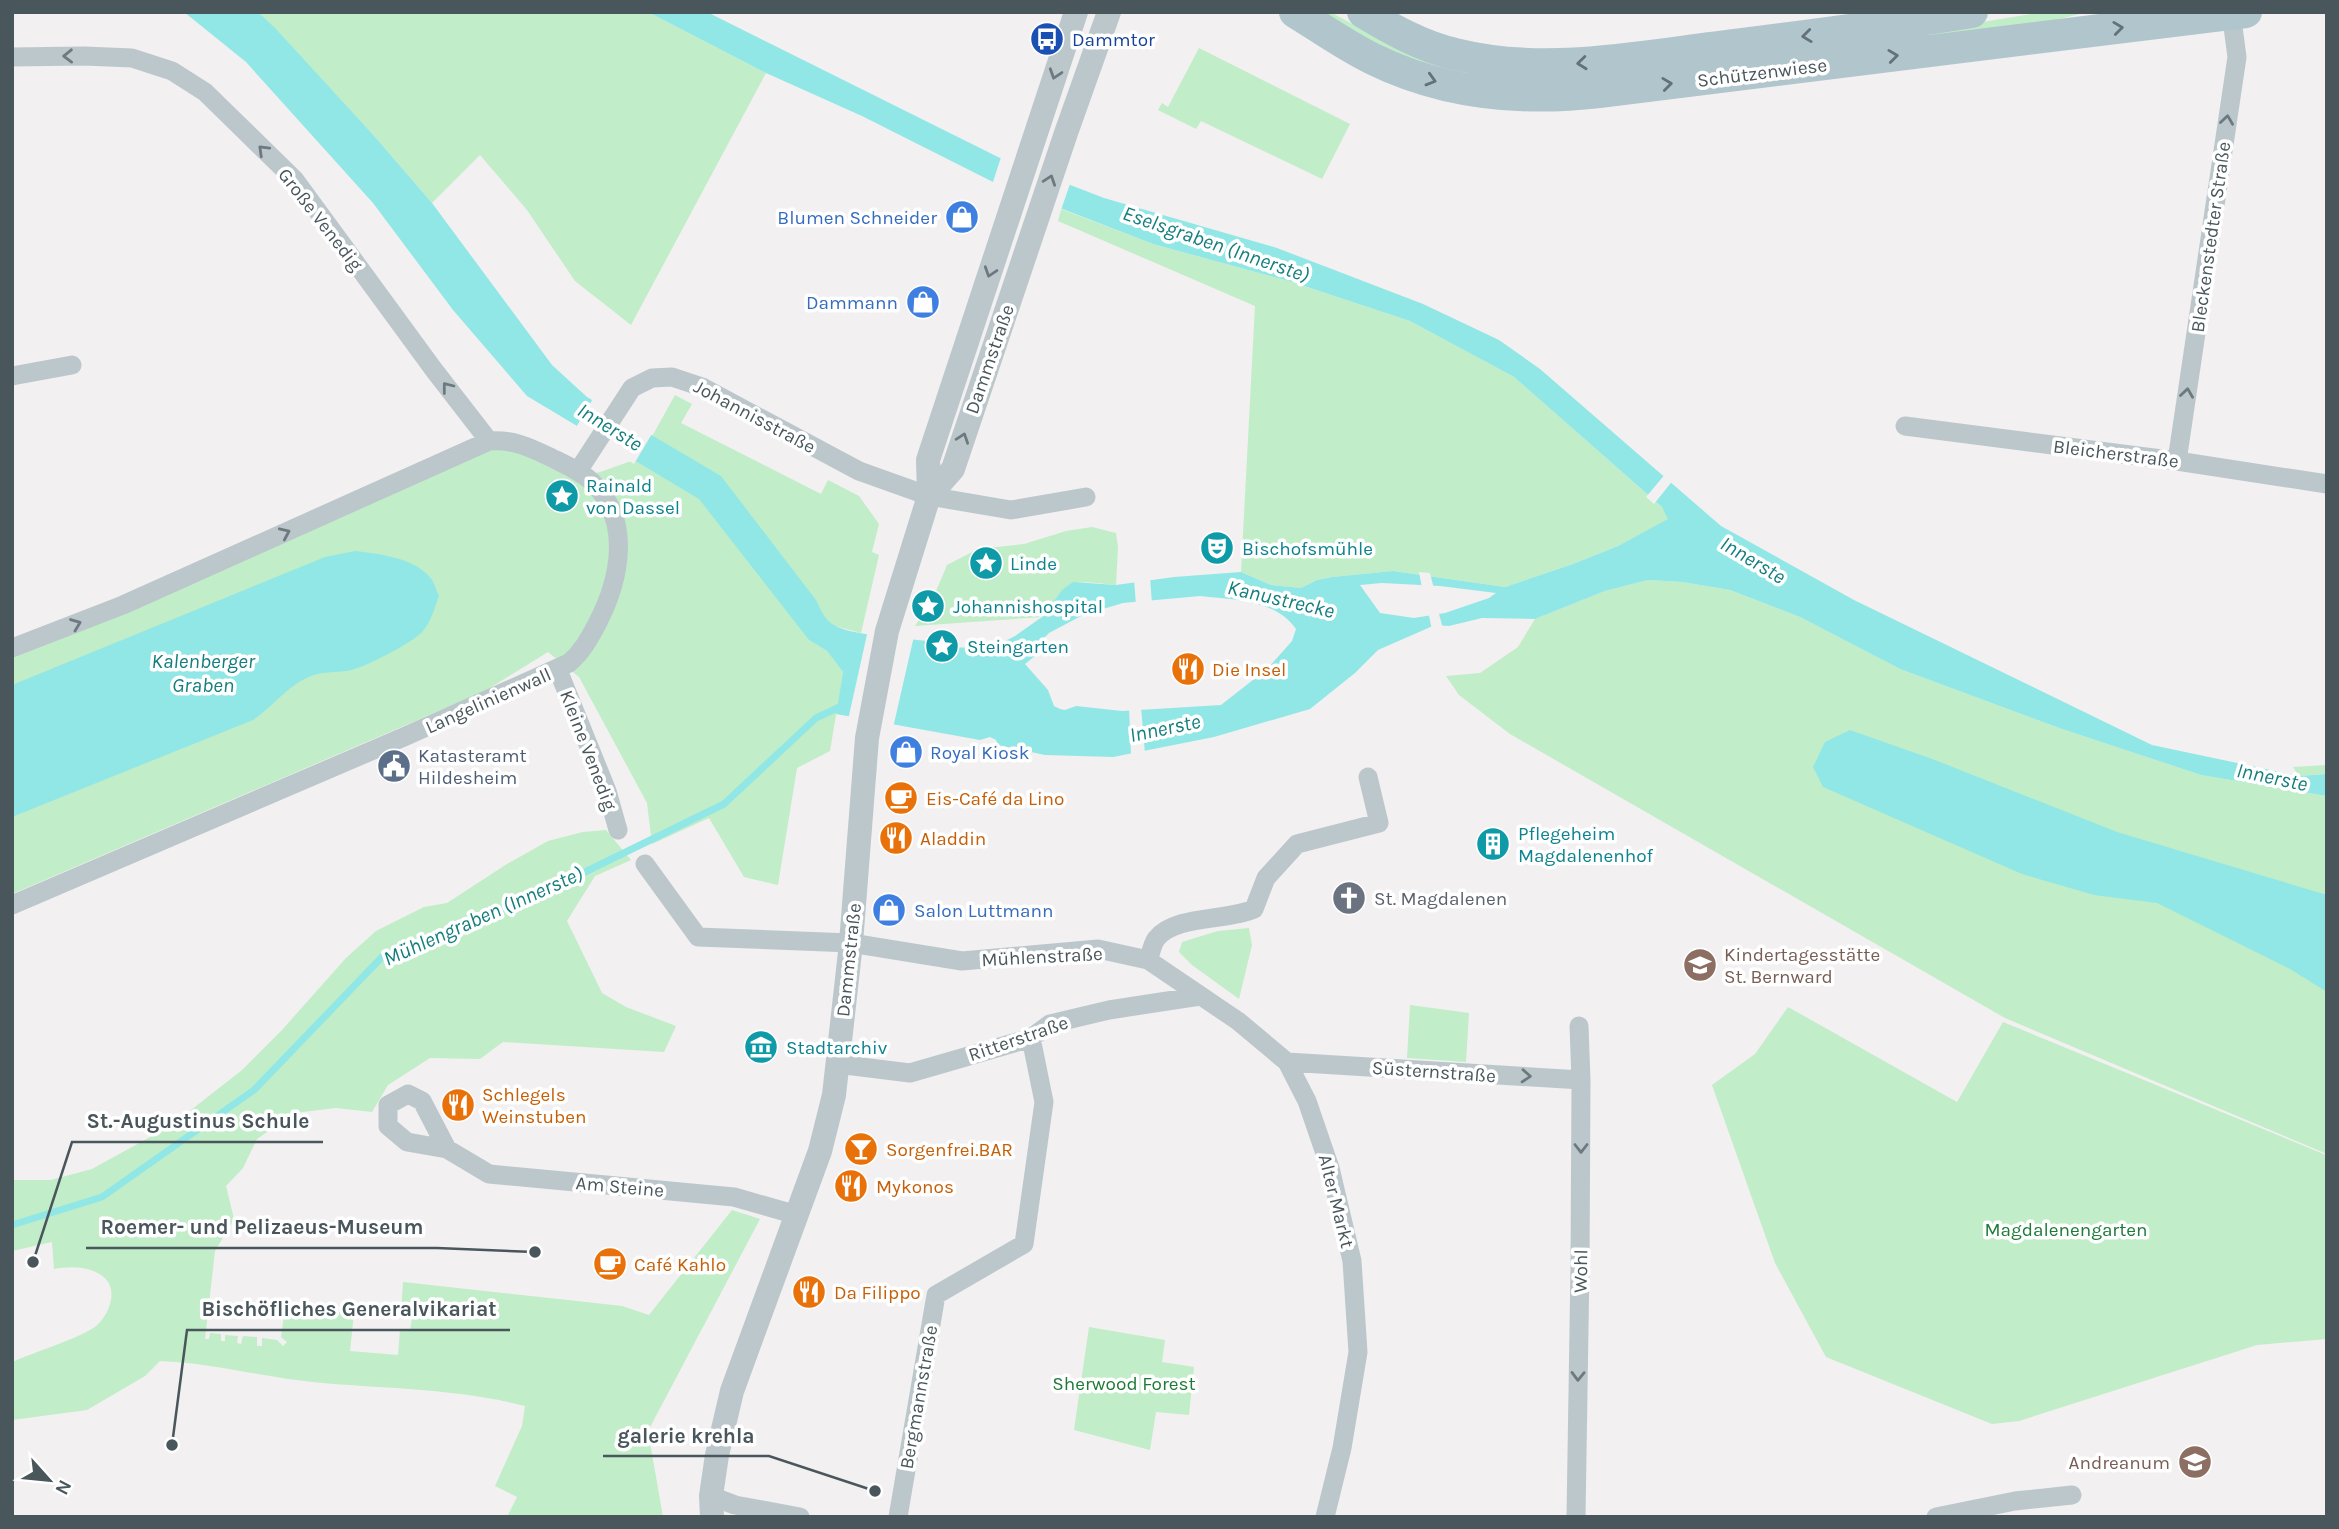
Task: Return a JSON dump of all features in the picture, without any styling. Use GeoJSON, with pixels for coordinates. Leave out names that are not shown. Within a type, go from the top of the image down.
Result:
{"type":"FeatureCollection","features":[{"type":"Feature","properties":{"kind":"main road","name":"Schützenwiese"},"geometry":{"type":"LineString","coordinates":[[1295,12],[1351,48],[1402,71],[1462,89],[1538,97],[2236,13]]}},
{"type":"Feature","properties":{"kind":"main road","name":"Schützenwiese"},"geometry":{"type":"LineString","coordinates":[[1371,14],[1413,39],[1454,54],[1544,66],[1898,24],[1972,12]]}},
{"type":"Feature","properties":{"kind":"street","name":"Dammstraße"},"geometry":{"type":"LineString","coordinates":[[712,1506],[717,1455],[732,1391],[820,1151],[834,1095],[851,943],[869,726],[887,631],[929,496],[928,460],[1076,12]]}},
{"type":"Feature","properties":{"kind":"street","name":"Dammstraße"},"geometry":{"type":"LineString","coordinates":[[929,496],[953,469],[1109,12]]}},
{"type":"Feature","properties":{"kind":"street","name":"Bleckenstedter Straße"},"geometry":{"type":"LineString","coordinates":[[2177,461],[2236,57],[2236,13]]}},
{"type":"Feature","properties":{"kind":"street","name":"Große Venedig"},"geometry":{"type":"LineString","coordinates":[[12,57],[132,58],[172,71],[205,92],[295,180],[489,441]]}},
{"type":"Feature","properties":{"kind":"street"},"geometry":{"type":"LineString","coordinates":[[12,376],[72,365]]}},
{"type":"Feature","properties":{"kind":"street","name":"Johannisstraße"},"geometry":{"type":"LineString","coordinates":[[583,464],[632,388],[652,378],[672,377],[689,381],[859,471],[929,496]]}},
{"type":"Feature","properties":{"kind":"street","name":"Bleicherstraße"},"geometry":{"type":"LineString","coordinates":[[1905,426],[2177,461],[2327,484]]}},
{"type":"Feature","properties":{"kind":"street"},"geometry":{"type":"LineString","coordinates":[[12,648],[123,605],[489,441],[512,441],[583,464]]}},
{"type":"Feature","properties":{"kind":"street","name":"Langelinienwall"},"geometry":{"type":"LineString","coordinates":[[12,905],[558,670],[578,655],[587,643],[614,587],[618,566],[613,513],[583,464]]}},
{"type":"Feature","properties":{"kind":"street"},"geometry":{"type":"LineString","coordinates":[[929,496],[1011,510],[1086,497]]}},
{"type":"Feature","properties":{"kind":"street","name":"Kleine Venedig"},"geometry":{"type":"LineString","coordinates":[[558,670],[607,791],[618,830]]}},
{"type":"Feature","properties":{"kind":"street"},"geometry":{"type":"LineString","coordinates":[[1148,960],[1156,940],[1168,928],[1240,915],[1254,909],[1266,878],[1297,844],[1379,823],[1368,777]]}},
{"type":"Feature","properties":{"kind":"street"},"geometry":{"type":"LineString","coordinates":[[645,864],[698,937],[851,943]]}},
{"type":"Feature","properties":{"kind":"street","name":"Mühlenstraße"},"geometry":{"type":"LineString","coordinates":[[851,943],[962,961],[1098,948],[1148,960]]}},
{"type":"Feature","properties":{"kind":"street","name":"Alter Markt"},"geometry":{"type":"LineString","coordinates":[[1148,960],[1238,1021],[1287,1062],[1307,1101],[1330,1168],[1352,1261],[1358,1352],[1342,1448],[1325,1517]]}},
{"type":"Feature","properties":{"kind":"street","name":"Ritterstraße"},"geometry":{"type":"LineString","coordinates":[[837,1064],[910,1073],[1031,1038],[1050,1024],[1109,1010],[1200,996]]}},
{"type":"Feature","properties":{"kind":"street","name":"Wohl"},"geometry":{"type":"LineString","coordinates":[[1576,1517],[1581,1080],[1578,1026]]}},
{"type":"Feature","properties":{"kind":"street","name":"Bergmannstraße"},"geometry":{"type":"LineString","coordinates":[[898,1517],[936,1295],[1024,1244],[1044,1102],[1031,1038]]}},
{"type":"Feature","properties":{"kind":"street","name":"Süsternstraße"},"geometry":{"type":"LineString","coordinates":[[1287,1062],[1581,1080]]}},
{"type":"Feature","properties":{"kind":"street","name":"Am Steine"},"geometry":{"type":"LineString","coordinates":[[447,1149],[489,1174],[734,1198],[797,1215]]}},
{"type":"Feature","properties":{"kind":"street"},"geometry":{"type":"LineString","coordinates":[[1936,1517],[2015,1501],[2072,1495]]}},
{"type":"Feature","properties":{"kind":"street"},"geometry":{"type":"LineString","coordinates":[[712,1506],[735,1505],[800,1517]]}},
{"type":"Feature","properties":{"kind":"green space"},"geometry":{"type":"Polygon","coordinates":[[[258,12],[648,12],[766,73],[631,325],[575,281],[527,210],[480,155],[432,203],[376,138],[258,12]]]}},
{"type":"Feature","properties":{"kind":"green space"},"geometry":{"type":"Polygon","coordinates":[[[1317,12],[1330,12],[1407,53],[1461,70],[1892,37],[2043,12],[2087,12],[2028,27],[1517,84],[1460,76],[1404,60],[1317,12]]]}},
{"type":"Feature","properties":{"kind":"green space"},"geometry":{"type":"Polygon","coordinates":[[[1199,48],[1350,124],[1322,179],[1201,121],[1196,129],[1158,110],[1162,103],[1168,107],[1199,48]]]}},
{"type":"Feature","properties":{"kind":"green space"},"geometry":{"type":"Polygon","coordinates":[[[1061,209],[1153,244],[1292,282],[1410,321],[1514,377],[1662,507],[1669,519],[1618,546],[1505,587],[1393,571],[1332,577],[1317,580],[1301,588],[1271,585],[1241,572],[1255,306],[1058,221],[1061,209]]]}},
{"type":"Feature","properties":{"kind":"green space"},"geometry":{"type":"Polygon","coordinates":[[[675,395],[692,404],[681,423],[821,494],[828,480],[859,496],[879,524],[872,552],[879,555],[861,633],[835,626],[828,621],[809,640],[827,651],[843,672],[830,751],[797,768],[778,885],[744,877],[709,818],[652,844],[647,803],[579,677],[548,652],[485,691],[12,894],[12,652],[489,444],[515,449],[575,478],[640,458],[675,395]]]}},
{"type":"Feature","properties":{"kind":"green space"},"geometry":{"type":"Polygon","coordinates":[[[1092,527],[1116,533],[1116,585],[1088,582],[1072,584],[1059,594],[1042,617],[915,626],[934,596],[947,565],[978,549],[1024,544],[1066,531],[1092,527]]]}},
{"type":"Feature","properties":{"kind":"green space"},"geometry":{"type":"Polygon","coordinates":[[[1648,580],[1682,582],[1730,590],[1800,617],[1900,669],[2062,729],[2201,775],[2327,796],[2327,1154],[2005,1018],[1510,734],[1459,695],[1446,676],[1480,673],[1518,647],[1535,619],[1605,591],[1648,580]]]}},
{"type":"Feature","properties":{"kind":"green space"},"geometry":{"type":"Polygon","coordinates":[[[2327,765],[2327,774],[2299,776],[2293,767],[2327,765]]]}},
{"type":"Feature","properties":{"kind":"green space"},"geometry":{"type":"Polygon","coordinates":[[[606,830],[631,860],[595,876],[567,921],[602,993],[626,1007],[676,1026],[664,1052],[503,1042],[480,1059],[430,1058],[388,1085],[372,1112],[336,1108],[294,1113],[257,1139],[243,1168],[226,1186],[234,1219],[215,1251],[205,1339],[209,1339],[210,1333],[221,1334],[221,1341],[225,1341],[225,1335],[238,1336],[237,1343],[241,1344],[243,1336],[257,1337],[257,1346],[262,1346],[262,1338],[277,1340],[283,1346],[287,1342],[281,1337],[285,1308],[354,1313],[350,1351],[398,1355],[400,1330],[410,1331],[412,1318],[401,1314],[403,1282],[622,1306],[649,1315],[732,1210],[760,1219],[648,1431],[663,1517],[507,1517],[517,1497],[495,1486],[522,1426],[525,1406],[473,1396],[313,1382],[199,1364],[160,1361],[145,1376],[87,1410],[12,1420],[12,1362],[69,1340],[96,1326],[109,1308],[111,1293],[107,1280],[96,1272],[66,1267],[54,1269],[52,1242],[12,1251],[12,1180],[51,1180],[92,1169],[172,1125],[242,1070],[346,958],[376,931],[424,907],[447,903],[548,841],[583,832],[606,830]]]}},
{"type":"Feature","properties":{"kind":"green space"},"geometry":{"type":"Polygon","coordinates":[[[1249,928],[1252,945],[1239,999],[1192,965],[1179,952],[1182,942],[1218,931],[1249,928]]]}},
{"type":"Feature","properties":{"kind":"green space"},"geometry":{"type":"Polygon","coordinates":[[[1410,1005],[1469,1013],[1466,1062],[1407,1058],[1410,1005]]]}},
{"type":"Feature","properties":{"kind":"green space","name":"Magdalenengarten"},"geometry":{"type":"Polygon","coordinates":[[[1788,1007],[1957,1102],[2003,1022],[2326,1155],[2327,1339],[2257,1345],[2019,1421],[1992,1424],[1826,1357],[1775,1263],[1712,1085],[1755,1054],[1788,1007]]]}},
{"type":"Feature","properties":{"kind":"green space","name":"Sherwood Forest"},"geometry":{"type":"Polygon","coordinates":[[[1089,1327],[1165,1340],[1162,1362],[1194,1367],[1189,1415],[1156,1412],[1150,1450],[1074,1430],[1089,1327]]]}},
{"type":"Feature","properties":{"kind":"water"},"geometry":{"type":"Polygon","coordinates":[[[184,12],[258,12],[376,138],[432,203],[552,365],[587,397],[721,476],[816,600],[826,618],[850,631],[927,641],[931,649],[941,653],[953,647],[989,649],[1015,636],[1042,617],[1062,590],[1073,582],[1116,585],[1241,572],[1271,585],[1301,588],[1317,580],[1332,577],[1393,571],[1505,587],[1618,546],[1668,519],[1662,507],[1514,377],[1410,321],[1292,282],[1153,244],[993,182],[862,116],[766,73],[648,12],[707,12],[998,157],[1104,198],[1277,248],[1423,304],[1499,340],[1540,369],[1721,526],[1854,600],[2152,745],[2299,776],[2327,774],[2327,796],[2201,775],[2062,729],[1900,669],[1800,617],[1730,590],[1682,582],[1648,580],[1605,591],[1535,619],[1482,618],[1449,626],[1435,625],[1378,650],[1355,673],[1310,709],[1214,737],[1113,757],[1045,755],[998,745],[996,740],[990,737],[980,740],[836,714],[843,672],[827,651],[809,640],[699,499],[527,396],[453,310],[373,203],[246,62],[184,12]],[[1382,583],[1360,585],[1380,613],[1414,618],[1445,613],[1496,593],[1440,586],[1382,583]],[[1200,596],[1123,603],[1083,615],[1049,633],[1041,641],[1040,652],[1025,664],[1048,690],[1054,706],[1060,709],[1076,706],[1122,711],[1221,705],[1267,669],[1292,641],[1296,629],[1287,619],[1265,606],[1240,600],[1200,596]]]}},
{"type":"Feature","properties":{"kind":"water","name":"Kalenberger Graben"},"geometry":{"type":"Polygon","coordinates":[[[355,551],[408,562],[432,580],[439,596],[433,614],[418,636],[363,666],[318,674],[301,681],[253,720],[12,817],[12,685],[325,557],[355,551]]]}},
{"type":"Feature","properties":{"kind":"water"},"geometry":{"type":"Polygon","coordinates":[[[1850,730],[1935,760],[2117,832],[2327,895],[2327,992],[2290,969],[2157,903],[2094,895],[2022,874],[1823,787],[1813,767],[1825,742],[1850,730]]]}},
{"type":"Feature","properties":{"kind":"pier"},"geometry":{"type":"Polygon","coordinates":[[[1002,154],[1071,181],[1060,213],[992,185],[1002,154]]]}},
{"type":"Feature","properties":{"kind":"pier"},"geometry":{"type":"Polygon","coordinates":[[[594,397],[653,432],[634,464],[575,429],[594,397]]]}},
{"type":"Feature","properties":{"kind":"pier"},"geometry":{"type":"Polygon","coordinates":[[[1667,472],[1674,479],[1654,504],[1646,497],[1667,472]]]}},
{"type":"Feature","properties":{"kind":"pier"},"geometry":{"type":"Polygon","coordinates":[[[1419,572],[1430,573],[1434,589],[1422,588],[1419,572]]]}},
{"type":"Feature","properties":{"kind":"pier"},"geometry":{"type":"Polygon","coordinates":[[[1150,577],[1152,604],[1136,605],[1134,579],[1150,577]]]}},
{"type":"Feature","properties":{"kind":"pier"},"geometry":{"type":"Polygon","coordinates":[[[1438,610],[1443,629],[1432,630],[1428,611],[1438,610]]]}},
{"type":"Feature","properties":{"kind":"pier"},"geometry":{"type":"Polygon","coordinates":[[[868,630],[914,636],[893,728],[848,720],[868,630]]]}},
{"type":"Feature","properties":{"kind":"pier"},"geometry":{"type":"Polygon","coordinates":[[[1129,707],[1141,707],[1145,754],[1131,755],[1129,707]]]}},
{"type":"Feature","properties":{"kind":"waterway","name":"Mühlengraben (Innerste)"},"geometry":{"type":"LineString","coordinates":[[12,1225],[102,1197],[254,1090],[383,956],[542,893],[724,804],[816,718],[844,705]]}},
{"type":"Feature","properties":{"kind":"place","name":"Dammtor"},"geometry":{"type":"Point","coordinates":[1047,39]}},
{"type":"Feature","properties":{"kind":"place","name":"Blumen Schneider"},"geometry":{"type":"Point","coordinates":[962,217]}},
{"type":"Feature","properties":{"kind":"place","name":"Dammann"},"geometry":{"type":"Point","coordinates":[923,302]}},
{"type":"Feature","properties":{"kind":"place","name":"Rainald von Dassel"},"geometry":{"type":"Point","coordinates":[562,496]}},
{"type":"Feature","properties":{"kind":"place","name":"Bischofsmühle"},"geometry":{"type":"Point","coordinates":[1217,548]}},
{"type":"Feature","properties":{"kind":"place","name":"Linde"},"geometry":{"type":"Point","coordinates":[986,563]}},
{"type":"Feature","properties":{"kind":"place","name":"Johannishospital"},"geometry":{"type":"Point","coordinates":[928,606]}},
{"type":"Feature","properties":{"kind":"place","name":"Steingarten"},"geometry":{"type":"Point","coordinates":[942,646]}},
{"type":"Feature","properties":{"kind":"place","name":"Die Insel"},"geometry":{"type":"Point","coordinates":[1188,669]}},
{"type":"Feature","properties":{"kind":"place","name":"Royal Kiosk"},"geometry":{"type":"Point","coordinates":[906,752]}},
{"type":"Feature","properties":{"kind":"place","name":"Katasteramt Hildesheim"},"geometry":{"type":"Point","coordinates":[394,766]}},
{"type":"Feature","properties":{"kind":"place","name":"Eis-Café da Lino"},"geometry":{"type":"Point","coordinates":[901,798]}},
{"type":"Feature","properties":{"kind":"place","name":"Aladdin"},"geometry":{"type":"Point","coordinates":[896,838]}},
{"type":"Feature","properties":{"kind":"place","name":"Pflegeheim Magdalenenhof"},"geometry":{"type":"Point","coordinates":[1493,844]}},
{"type":"Feature","properties":{"kind":"place","name":"St. Magdalenen"},"geometry":{"type":"Point","coordinates":[1349,898]}},
{"type":"Feature","properties":{"kind":"place","name":"Salon Luttmann"},"geometry":{"type":"Point","coordinates":[889,910]}},
{"type":"Feature","properties":{"kind":"place","name":"Kindertagesstätte St. Bernward"},"geometry":{"type":"Point","coordinates":[1700,965]}},
{"type":"Feature","properties":{"kind":"place","name":"Stadtarchiv"},"geometry":{"type":"Point","coordinates":[761,1047]}},
{"type":"Feature","properties":{"kind":"place","name":"Schlegels Weinstuben"},"geometry":{"type":"Point","coordinates":[458,1105]}},
{"type":"Feature","properties":{"kind":"place","name":"Sorgenfrei.BAR"},"geometry":{"type":"Point","coordinates":[861,1149]}},
{"type":"Feature","properties":{"kind":"place","name":"Mykonos"},"geometry":{"type":"Point","coordinates":[851,1186]}},
{"type":"Feature","properties":{"kind":"place","name":"Roemer- und Pelizaeus-Museum"},"geometry":{"type":"Point","coordinates":[535,1252]}},
{"type":"Feature","properties":{"kind":"place","name":"St.-Augustinus Schule"},"geometry":{"type":"Point","coordinates":[33,1262]}},
{"type":"Feature","properties":{"kind":"place","name":"Café Kahlo"},"geometry":{"type":"Point","coordinates":[610,1264]}},
{"type":"Feature","properties":{"kind":"place","name":"Da Filippo"},"geometry":{"type":"Point","coordinates":[809,1292]}},
{"type":"Feature","properties":{"kind":"place","name":"Bischöfliches Generalvikariat"},"geometry":{"type":"Point","coordinates":[172,1445]}},
{"type":"Feature","properties":{"kind":"place","name":"Andreanum"},"geometry":{"type":"Point","coordinates":[2195,1462]}},
{"type":"Feature","properties":{"kind":"place","name":"galerie krehla"},"geometry":{"type":"Point","coordinates":[875,1491]}},
{"type":"Feature","properties":{"kind":"water label","name":"Eselsgraben (Innerste)"},"geometry":{"type":"Point","coordinates":[1216,244]}},
{"type":"Feature","properties":{"kind":"water label","name":"Innerste"},"geometry":{"type":"Point","coordinates":[610,427]}},
{"type":"Feature","properties":{"kind":"water label","name":"Innerste"},"geometry":{"type":"Point","coordinates":[1753,560]}},
{"type":"Feature","properties":{"kind":"water label","name":"Kanustrecke"},"geometry":{"type":"Point","coordinates":[1281,599]}},
{"type":"Feature","properties":{"kind":"water label","name":"Innerste"},"geometry":{"type":"Point","coordinates":[1165,728]}},
{"type":"Feature","properties":{"kind":"water label","name":"Innerste"},"geometry":{"type":"Point","coordinates":[2272,777]}}]}
